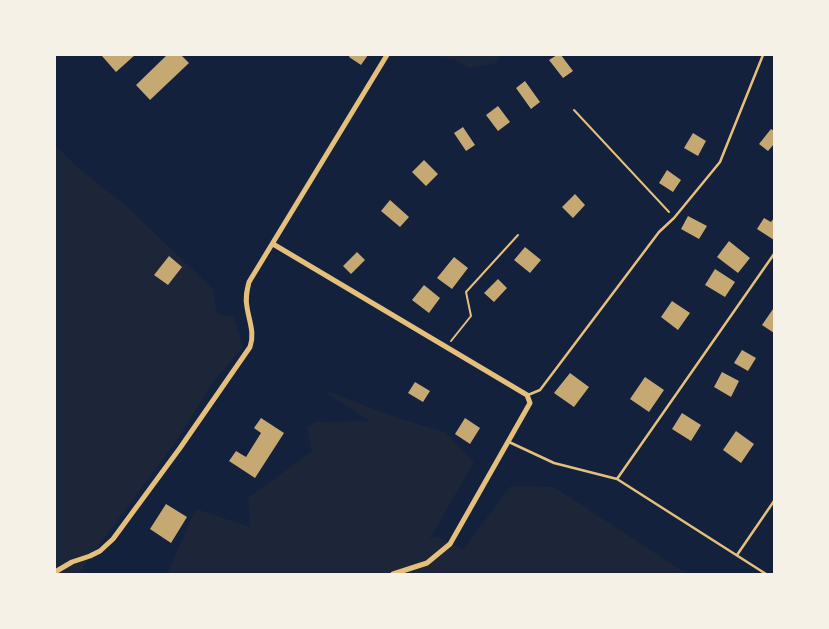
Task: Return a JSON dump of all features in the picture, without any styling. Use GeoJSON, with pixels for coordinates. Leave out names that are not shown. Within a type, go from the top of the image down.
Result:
{"type":"FeatureCollection","features":[{"type":"Feature","properties":{"kind":"street"},"geometry":{"type":"LineString","coordinates":[[55,572],[72,562],[100,551],[113,539],[180,448],[250,347],[253,339],[246,305],[246,293],[249,282],[387,55]]}},
{"type":"Feature","properties":{"kind":"street"},"geometry":{"type":"LineString","coordinates":[[273,244],[527,395],[530,403],[450,544],[427,563],[393,574]]}},
{"type":"Feature","properties":{"kind":"lane"},"geometry":{"type":"LineString","coordinates":[[527,395],[540,390],[659,232],[674,218],[720,162],[763,55]]}},
{"type":"Feature","properties":{"kind":"lane"},"geometry":{"type":"LineString","coordinates":[[618,479],[774,254]]}},
{"type":"Feature","properties":{"kind":"lane"},"geometry":{"type":"LineString","coordinates":[[509,442],[554,464],[618,479],[766,574]]}},
{"type":"Feature","properties":{"kind":"lane"},"geometry":{"type":"LineString","coordinates":[[737,555],[774,501]]}},
{"type":"Feature","properties":{"kind":"path"},"geometry":{"type":"LineString","coordinates":[[574,110],[674,218]]}},
{"type":"Feature","properties":{"kind":"path"},"geometry":{"type":"LineString","coordinates":[[446,346],[471,316],[466,292],[518,235]]}},
{"type":"Feature","properties":{"kind":"shaded area"},"geometry":{"type":"Polygon","coordinates":[[[439,55],[502,55],[496,63],[469,68],[453,59],[439,58],[439,55]]]}},
{"type":"Feature","properties":{"kind":"shaded area"},"geometry":{"type":"Polygon","coordinates":[[[55,145],[77,167],[126,206],[212,288],[217,314],[234,317],[243,347],[213,382],[179,437],[78,574],[55,574],[55,145]]]}},
{"type":"Feature","properties":{"kind":"shaded area"},"geometry":{"type":"Polygon","coordinates":[[[320,389],[404,420],[445,432],[474,462],[430,538],[437,536],[463,550],[511,486],[554,487],[687,574],[167,574],[196,509],[250,527],[248,498],[312,451],[307,427],[315,422],[370,421],[320,389]]]}},
{"type":"Feature","properties":{"kind":"building"},"geometry":{"type":"Polygon","coordinates":[[[103,55],[135,55],[116,72],[103,55]]]}},
{"type":"Feature","properties":{"kind":"building"},"geometry":{"type":"Polygon","coordinates":[[[167,55],[181,55],[189,63],[150,100],[136,85],[167,55]]]}},
{"type":"Feature","properties":{"kind":"building"},"geometry":{"type":"Polygon","coordinates":[[[350,55],[368,55],[361,65],[349,57],[350,55]]]}},
{"type":"Feature","properties":{"kind":"building"},"geometry":{"type":"Polygon","coordinates":[[[557,55],[561,55],[573,71],[563,78],[549,60],[557,55]]]}},
{"type":"Feature","properties":{"kind":"building"},"geometry":{"type":"Polygon","coordinates":[[[525,81],[540,102],[531,109],[516,88],[525,81]]]}},
{"type":"Feature","properties":{"kind":"building"},"geometry":{"type":"Polygon","coordinates":[[[498,106],[510,122],[498,131],[486,115],[498,106]]]}},
{"type":"Feature","properties":{"kind":"building"},"geometry":{"type":"Polygon","coordinates":[[[463,127],[475,145],[466,151],[454,133],[463,127]]]}},
{"type":"Feature","properties":{"kind":"building"},"geometry":{"type":"Polygon","coordinates":[[[771,129],[774,131],[774,144],[768,151],[759,144],[771,129]]]}},
{"type":"Feature","properties":{"kind":"building"},"geometry":{"type":"Polygon","coordinates":[[[693,133],[706,141],[698,156],[684,148],[693,133]]]}},
{"type":"Feature","properties":{"kind":"building"},"geometry":{"type":"Polygon","coordinates":[[[424,160],[438,174],[426,186],[412,172],[424,160]]]}},
{"type":"Feature","properties":{"kind":"building"},"geometry":{"type":"Polygon","coordinates":[[[667,170],[681,180],[673,192],[659,183],[667,170]]]}},
{"type":"Feature","properties":{"kind":"building"},"geometry":{"type":"Polygon","coordinates":[[[575,194],[585,205],[573,218],[562,207],[575,194]]]}},
{"type":"Feature","properties":{"kind":"building"},"geometry":{"type":"Polygon","coordinates":[[[390,200],[409,217],[400,227],[381,211],[390,200]]]}},
{"type":"Feature","properties":{"kind":"building"},"geometry":{"type":"Polygon","coordinates":[[[688,216],[707,226],[699,239],[681,229],[688,216]]]}},
{"type":"Feature","properties":{"kind":"building"},"geometry":{"type":"Polygon","coordinates":[[[764,218],[771,222],[774,218],[774,240],[757,229],[764,218]]]}},
{"type":"Feature","properties":{"kind":"building"},"geometry":{"type":"Polygon","coordinates":[[[729,241],[750,258],[738,273],[717,257],[729,241]]]}},
{"type":"Feature","properties":{"kind":"building"},"geometry":{"type":"Polygon","coordinates":[[[525,247],[541,260],[530,273],[514,260],[525,247]]]}},
{"type":"Feature","properties":{"kind":"building"},"geometry":{"type":"Polygon","coordinates":[[[357,252],[365,260],[351,274],[343,266],[357,252]]]}},
{"type":"Feature","properties":{"kind":"building"},"geometry":{"type":"Polygon","coordinates":[[[169,256],[182,267],[168,285],[154,275],[169,256]]]}},
{"type":"Feature","properties":{"kind":"building"},"geometry":{"type":"Polygon","coordinates":[[[454,257],[468,268],[452,289],[437,278],[454,257]]]}},
{"type":"Feature","properties":{"kind":"building"},"geometry":{"type":"Polygon","coordinates":[[[715,269],[735,282],[725,297],[705,285],[715,269]]]}},
{"type":"Feature","properties":{"kind":"building"},"geometry":{"type":"Polygon","coordinates":[[[498,279],[507,288],[494,302],[484,293],[498,279]]]}},
{"type":"Feature","properties":{"kind":"building"},"geometry":{"type":"Polygon","coordinates":[[[424,285],[440,298],[429,313],[412,300],[424,285]]]}},
{"type":"Feature","properties":{"kind":"building"},"geometry":{"type":"Polygon","coordinates":[[[672,301],[690,313],[678,330],[661,317],[672,301]]]}},
{"type":"Feature","properties":{"kind":"building"},"geometry":{"type":"Polygon","coordinates":[[[774,310],[774,333],[762,325],[774,310]]]}},
{"type":"Feature","properties":{"kind":"building"},"geometry":{"type":"Polygon","coordinates":[[[742,350],[756,358],[748,371],[734,363],[742,350]]]}},
{"type":"Feature","properties":{"kind":"building"},"geometry":{"type":"Polygon","coordinates":[[[722,372],[739,381],[731,397],[714,387],[722,372]]]}},
{"type":"Feature","properties":{"kind":"building"},"geometry":{"type":"Polygon","coordinates":[[[570,373],[589,387],[574,407],[554,393],[570,373]]]}},
{"type":"Feature","properties":{"kind":"building"},"geometry":{"type":"Polygon","coordinates":[[[645,377],[664,390],[649,412],[630,399],[645,377]]]}},
{"type":"Feature","properties":{"kind":"building"},"geometry":{"type":"Polygon","coordinates":[[[415,382],[430,391],[423,402],[408,393],[415,382]]]}},
{"type":"Feature","properties":{"kind":"building"},"geometry":{"type":"Polygon","coordinates":[[[682,413],[701,425],[691,441],[672,429],[682,413]]]}},
{"type":"Feature","properties":{"kind":"building"},"geometry":{"type":"Polygon","coordinates":[[[261,418],[284,433],[255,478],[229,461],[236,451],[246,457],[261,433],[254,428],[261,418]]]}},
{"type":"Feature","properties":{"kind":"building"},"geometry":{"type":"Polygon","coordinates":[[[465,418],[480,428],[470,444],[455,434],[465,418]]]}},
{"type":"Feature","properties":{"kind":"building"},"geometry":{"type":"Polygon","coordinates":[[[736,431],[754,444],[741,463],[723,450],[736,431]]]}},
{"type":"Feature","properties":{"kind":"building"},"geometry":{"type":"Polygon","coordinates":[[[166,504],[187,517],[171,543],[150,529],[166,504]]]}}]}
